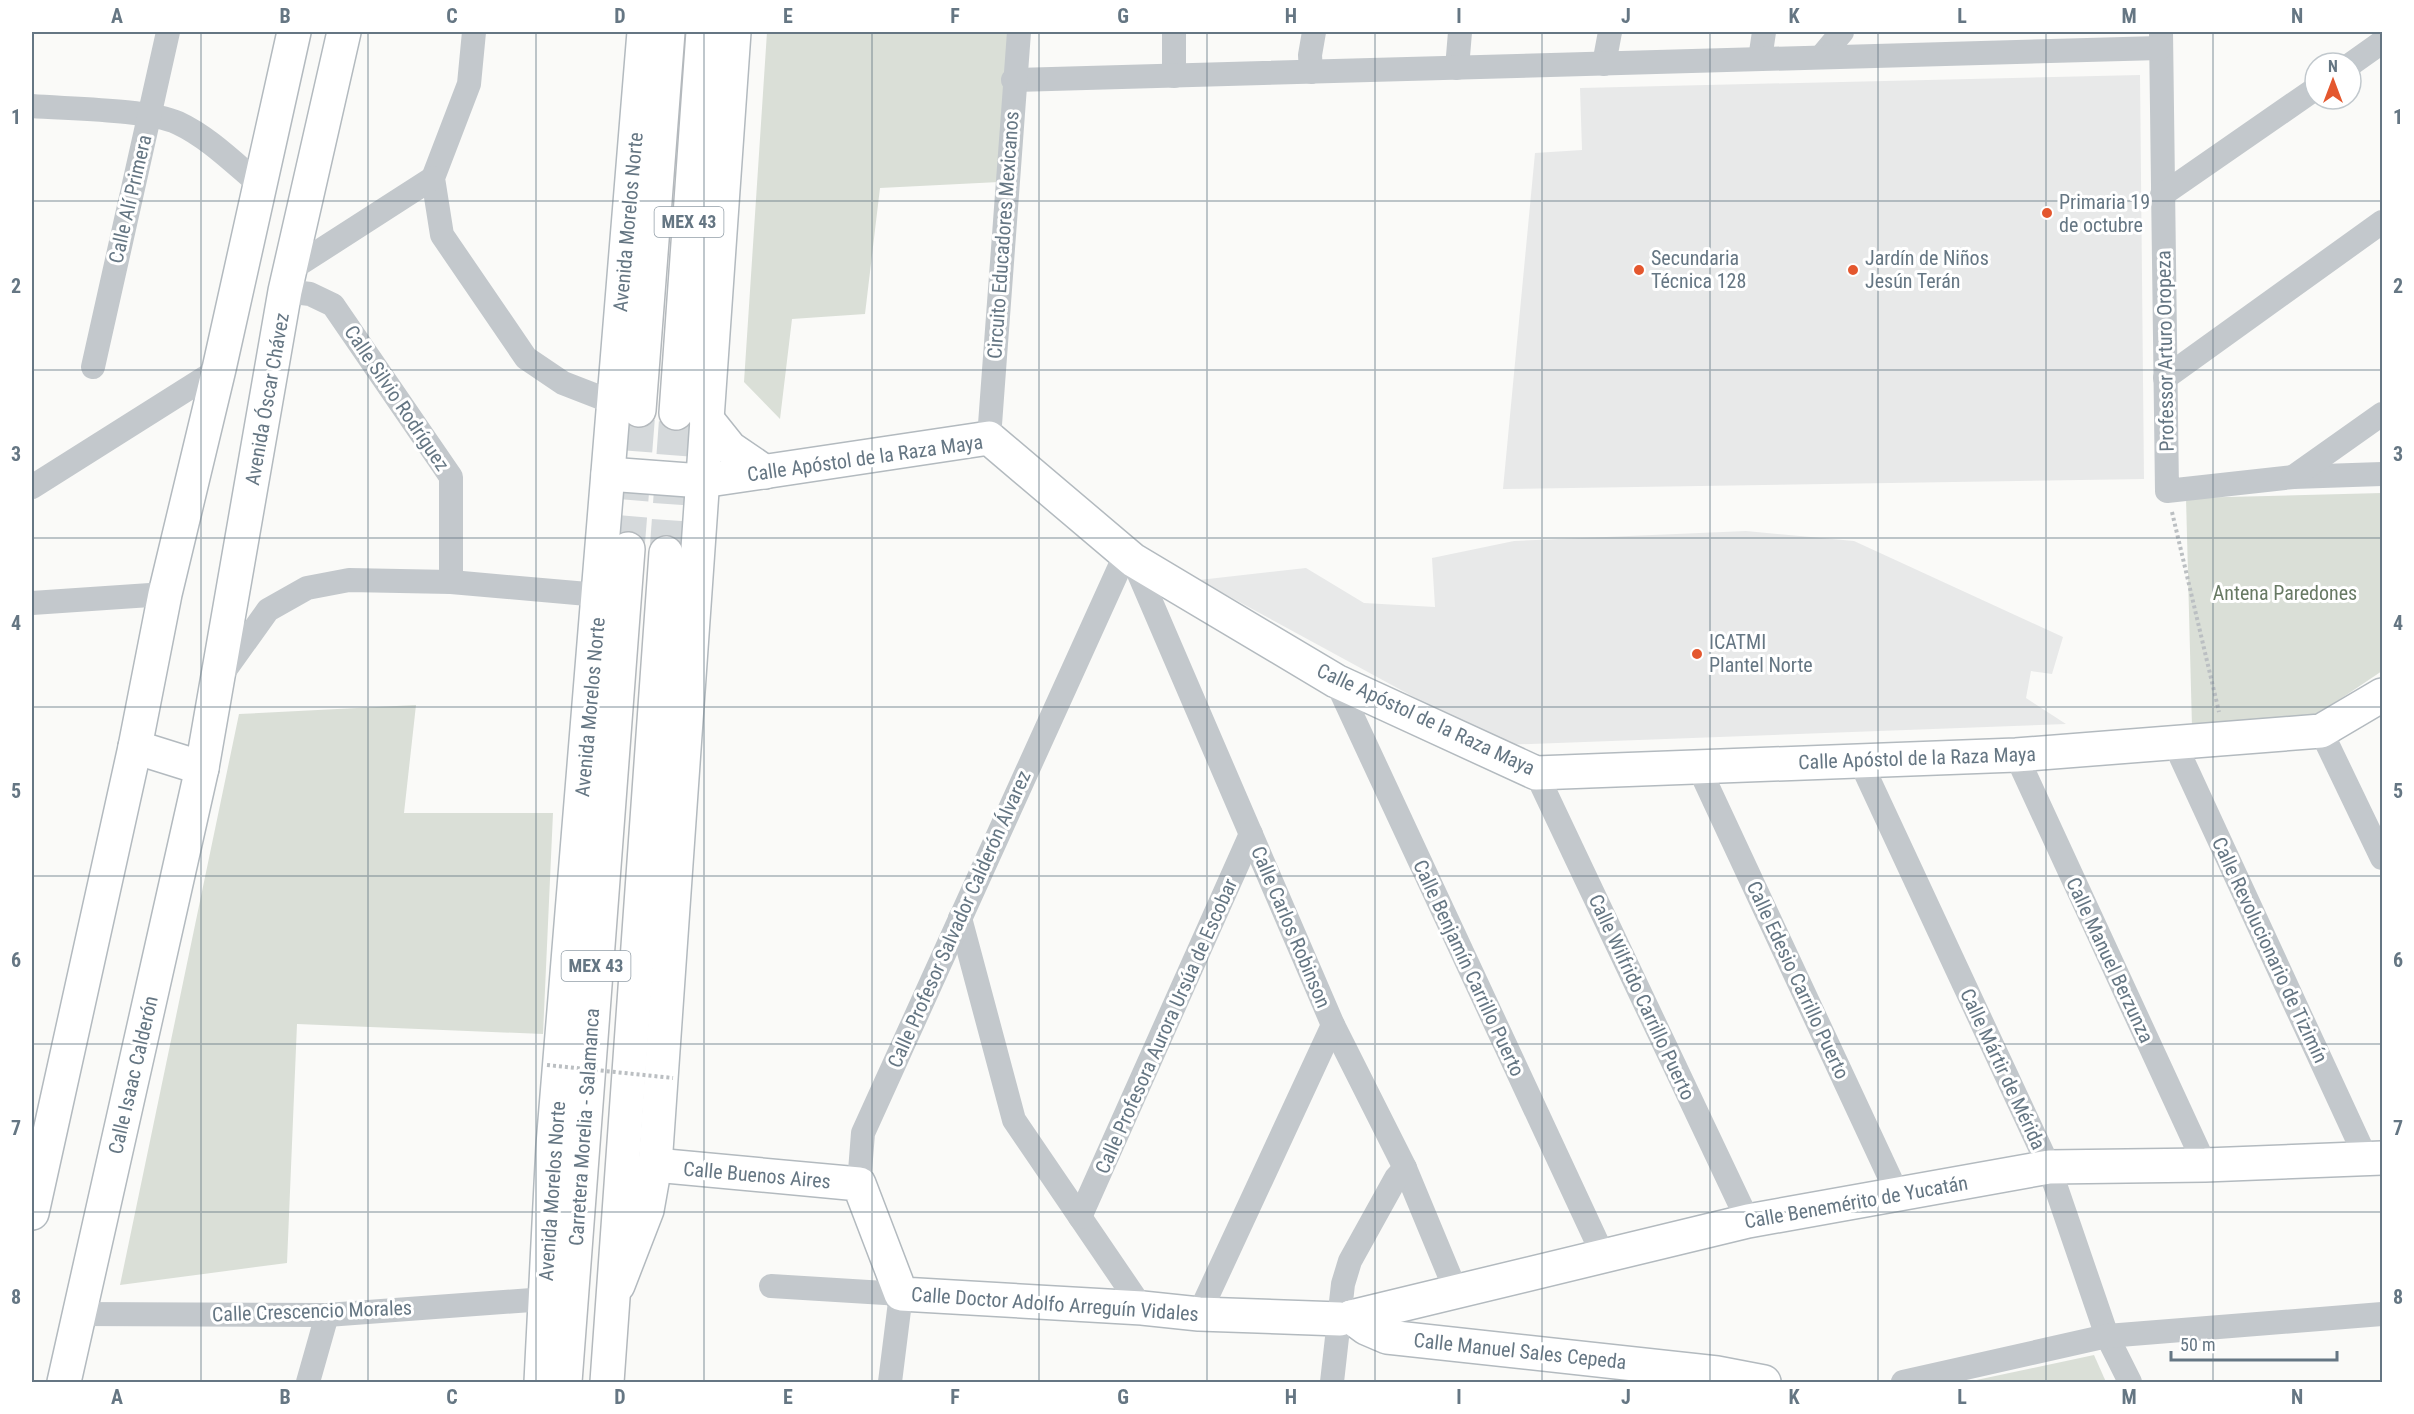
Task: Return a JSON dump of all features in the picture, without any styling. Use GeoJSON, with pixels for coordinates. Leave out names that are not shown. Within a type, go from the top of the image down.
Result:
{"type":"FeatureCollection","features":[{"type":"Feature","properties":{"kind":"main road"},"geometry":{"type":"LineString","coordinates":[[32,1213],[135,747],[165,594],[219,369],[294,32]]}},
{"type":"Feature","properties":{"kind":"main road","name":"Avenida Óscar Chávez"},"geometry":{"type":"LineString","coordinates":[[202,768],[287,280],[344,32]]}},
{"type":"Feature","properties":{"kind":"main road","name":"Avenida Morelos Norte"},"geometry":{"type":"LineString","coordinates":[[541,1383],[553,1145],[608,474],[626,406],[644,32]]}},
{"type":"Feature","properties":{"kind":"main road","name":"MEX 43"},"geometry":{"type":"LineString","coordinates":[[626,406],[668,32]]}},
{"type":"Feature","properties":{"kind":"main road","name":"MEX 43"},"geometry":{"type":"LineString","coordinates":[[691,415],[703,32]]}},
{"type":"Feature","properties":{"kind":"main road"},"geometry":{"type":"LineString","coordinates":[[613,1298],[647,1210],[655,1166],[702,481],[691,415],[734,32]]}},
{"type":"Feature","properties":{"kind":"main road"},"geometry":{"type":"LineString","coordinates":[[691,415],[730,448],[765,472]]}},
{"type":"Feature","properties":{"kind":"main road","name":"Calle Apóstol de la Raza Maya"},"geometry":{"type":"LineString","coordinates":[[608,474],[702,481],[989,438],[1128,555],[1336,681],[1536,773],[2016,755],[2321,731],[2382,695]]}},
{"type":"Feature","properties":{"kind":"main road","name":"Carretera Morelia - Salamanca"},"geometry":{"type":"LineString","coordinates":[[565,1383],[628,549]]}},
{"type":"Feature","properties":{"kind":"main road","name":"Carretera Morelia - Salamanca"},"geometry":{"type":"LineString","coordinates":[[607,1383],[666,553]]}},
{"type":"Feature","properties":{"kind":"main road"},"geometry":{"type":"LineString","coordinates":[[135,747],[202,768]]}},
{"type":"Feature","properties":{"kind":"main road","name":"Calle Isaac Calderón"},"geometry":{"type":"LineString","coordinates":[[64,1383],[202,768]]}},
{"type":"Feature","properties":{"kind":"main road","name":"Calle Benemérito de Yucatán"},"geometry":{"type":"LineString","coordinates":[[1345,1318],[1748,1221],[2049,1167],[2205,1166],[2374,1158]]}},
{"type":"Feature","properties":{"kind":"main road","name":"Calle Buenos Aires"},"geometry":{"type":"LineString","coordinates":[[655,1166],[859,1184]]}},
{"type":"Feature","properties":{"kind":"main road","name":"Calle Profesor Salvador Calderón Álvarez"},"geometry":{"type":"LineString","coordinates":[[859,1184],[901,1294]]}},
{"type":"Feature","properties":{"kind":"main road","name":"Calle Doctor Adolfo Arreguín Vidales"},"geometry":{"type":"LineString","coordinates":[[901,1294],[1142,1308],[1200,1314],[1345,1318]]}},
{"type":"Feature","properties":{"kind":"main road","name":"Calle Manuel Sales Cepeda"},"geometry":{"type":"LineString","coordinates":[[1345,1318],[1387,1336],[1764,1383]]}},
{"type":"Feature","properties":{"kind":"street","name":"Calle Alí Primera"},"geometry":{"type":"LineString","coordinates":[[93,367],[168,32]]}},
{"type":"Feature","properties":{"kind":"street"},"geometry":{"type":"LineString","coordinates":[[474,32],[469,84],[433,178],[442,235],[526,358],[563,383],[626,406]]}},
{"type":"Feature","properties":{"kind":"street","name":"Circuito Educadores Mexicanos"},"geometry":{"type":"LineString","coordinates":[[989,438],[1013,80],[1019,32]]}},
{"type":"Feature","properties":{"kind":"street"},"geometry":{"type":"LineString","coordinates":[[1174,32],[1174,76]]}},
{"type":"Feature","properties":{"kind":"street"},"geometry":{"type":"LineString","coordinates":[[1311,72],[1314,32]]}},
{"type":"Feature","properties":{"kind":"street"},"geometry":{"type":"LineString","coordinates":[[1457,68],[1460,32]]}},
{"type":"Feature","properties":{"kind":"street"},"geometry":{"type":"LineString","coordinates":[[1604,64],[1610,32]]}},
{"type":"Feature","properties":{"kind":"street"},"geometry":{"type":"LineString","coordinates":[[1760,59],[1764,32]]}},
{"type":"Feature","properties":{"kind":"street"},"geometry":{"type":"LineString","coordinates":[[1821,57],[1842,32]]}},
{"type":"Feature","properties":{"kind":"street"},"geometry":{"type":"LineString","coordinates":[[2014,51],[2030,32]]}},
{"type":"Feature","properties":{"kind":"street"},"geometry":{"type":"LineString","coordinates":[[1013,80],[2014,51],[2161,40]]}},
{"type":"Feature","properties":{"kind":"street","name":"Professor Arturo Oropeza"},"geometry":{"type":"LineString","coordinates":[[2161,40],[2167,491]]}},
{"type":"Feature","properties":{"kind":"street"},"geometry":{"type":"LineString","coordinates":[[2363,55],[2382,42]]}},
{"type":"Feature","properties":{"kind":"street"},"geometry":{"type":"LineString","coordinates":[[2162,195],[2303,97]]}},
{"type":"Feature","properties":{"kind":"street"},"geometry":{"type":"LineString","coordinates":[[32,106],[148,116],[178,123],[220,152],[259,184]]}},
{"type":"Feature","properties":{"kind":"street"},"geometry":{"type":"LineString","coordinates":[[287,280],[433,178]]}},
{"type":"Feature","properties":{"kind":"street"},"geometry":{"type":"LineString","coordinates":[[2165,378],[2382,222]]}},
{"type":"Feature","properties":{"kind":"street","name":"Calle Silvio Rodríguez"},"geometry":{"type":"LineString","coordinates":[[287,280],[333,305],[451,477],[451,582]]}},
{"type":"Feature","properties":{"kind":"street"},"geometry":{"type":"LineString","coordinates":[[32,487],[219,369]]}},
{"type":"Feature","properties":{"kind":"street"},"geometry":{"type":"LineString","coordinates":[[2293,477],[2382,414]]}},
{"type":"Feature","properties":{"kind":"street"},"geometry":{"type":"LineString","coordinates":[[2167,491],[2293,477],[2382,474]]}},
{"type":"Feature","properties":{"kind":"street","name":"Calle Carlos Robinson"},"geometry":{"type":"LineString","coordinates":[[1128,555],[1333,1025],[1404,1168],[1456,1292]]}},
{"type":"Feature","properties":{"kind":"street","name":"Calle Profesor Salvador Calderón Álvarez"},"geometry":{"type":"LineString","coordinates":[[859,1184],[862,1133],[1121,564],[1128,555]]}},
{"type":"Feature","properties":{"kind":"street"},"geometry":{"type":"LineString","coordinates":[[219,679],[268,610],[307,588],[349,580],[451,582],[599,595]]}},
{"type":"Feature","properties":{"kind":"street"},"geometry":{"type":"LineString","coordinates":[[32,603],[165,594]]}},
{"type":"Feature","properties":{"kind":"street","name":"Calle Benjamín Carrillo Puerto"},"geometry":{"type":"LineString","coordinates":[[1336,681],[1603,1255]]}},
{"type":"Feature","properties":{"kind":"street"},"geometry":{"type":"LineString","coordinates":[[2321,731],[2382,858]]}},
{"type":"Feature","properties":{"kind":"street","name":"Calle Revolucionario de Tizimín"},"geometry":{"type":"LineString","coordinates":[[2174,742],[2374,1158]]}},
{"type":"Feature","properties":{"kind":"street","name":"Calle Manuel Berzunza"},"geometry":{"type":"LineString","coordinates":[[2016,755],[2205,1166]]}},
{"type":"Feature","properties":{"kind":"street","name":"Calle Mártir de Mérida"},"geometry":{"type":"LineString","coordinates":[[1860,761],[2049,1167],[2107,1336],[2130,1383]]}},
{"type":"Feature","properties":{"kind":"street","name":"Calle Edesio Carrillo Puerto"},"geometry":{"type":"LineString","coordinates":[[1698,766],[1898,1193]]}},
{"type":"Feature","properties":{"kind":"street","name":"Calle Wilfrido Carrillo Puerto"},"geometry":{"type":"LineString","coordinates":[[1536,773],[1748,1221]]}},
{"type":"Feature","properties":{"kind":"street","name":"Calle Profesora Aurora Ursúa de Escobar"},"geometry":{"type":"LineString","coordinates":[[1080,1217],[1251,834]]}},
{"type":"Feature","properties":{"kind":"street"},"geometry":{"type":"LineString","coordinates":[[960,918],[1014,1120],[1142,1308]]}},
{"type":"Feature","properties":{"kind":"street"},"geometry":{"type":"LineString","coordinates":[[1200,1314],[1333,1025]]}},
{"type":"Feature","properties":{"kind":"street"},"geometry":{"type":"LineString","coordinates":[[1332,1383],[1345,1318],[1343,1284],[1350,1261],[1396,1178],[1404,1168]]}},
{"type":"Feature","properties":{"kind":"street","name":"Calle Doctor Adolfo Arreguín Vidales"},"geometry":{"type":"LineString","coordinates":[[771,1286],[901,1294]]}},
{"type":"Feature","properties":{"kind":"street"},"geometry":{"type":"LineString","coordinates":[[890,1383],[901,1294]]}},
{"type":"Feature","properties":{"kind":"street","name":"Calle Crescencio Morales"},"geometry":{"type":"LineString","coordinates":[[78,1314],[327,1315],[545,1299]]}},
{"type":"Feature","properties":{"kind":"street"},"geometry":{"type":"LineString","coordinates":[[1903,1383],[2107,1336],[2382,1314]]}},
{"type":"Feature","properties":{"kind":"street"},"geometry":{"type":"LineString","coordinates":[[308,1383],[327,1315]]}},
{"type":"Feature","properties":{"kind":"path"},"geometry":{"type":"LineString","coordinates":[[2167,491],[2225,738]]}},
{"type":"Feature","properties":{"kind":"path"},"geometry":{"type":"LineString","coordinates":[[547,1065],[673,1078]]}},
{"type":"Feature","properties":{"kind":"shaded area"},"geometry":{"type":"Polygon","coordinates":[[[2140,75],[2144,479],[1503,489],[1535,153],[1582,150],[1580,88],[2140,75]]]}},
{"type":"Feature","properties":{"kind":"shaded area","name":"ICATMI Plantel Norte"},"geometry":{"type":"Polygon","coordinates":[[[1746,531],[1854,541],[2063,637],[2052,674],[2031,671],[2026,698],[2066,724],[1502,745],[1199,580],[1306,568],[1364,603],[1435,607],[1432,558],[1514,541],[1746,531]]]}},
{"type":"Feature","properties":{"kind":"green space"},"geometry":{"type":"Polygon","coordinates":[[[767,32],[1008,32],[999,182],[880,188],[865,314],[792,319],[780,419],[744,382],[767,32]]]}},
{"type":"Feature","properties":{"kind":"green space","name":"Antena Paredones"},"geometry":{"type":"Polygon","coordinates":[[[2382,493],[2382,671],[2306,722],[2192,727],[2186,498],[2382,493]]]}},
{"type":"Feature","properties":{"kind":"green space"},"geometry":{"type":"Polygon","coordinates":[[[416,705],[404,813],[553,813],[543,1034],[297,1024],[287,1263],[120,1285],[239,714],[416,705]]]}},
{"type":"Feature","properties":{"kind":"green space"},"geometry":{"type":"Polygon","coordinates":[[[2094,1355],[2106,1382],[1967,1382],[2094,1355]]]}},
{"type":"Feature","properties":{"kind":"tunnel"},"geometry":{"type":"LineString","coordinates":[[628,549],[639,410]]}},
{"type":"Feature","properties":{"kind":"tunnel"},"geometry":{"type":"LineString","coordinates":[[666,553],[676,413]]}},
{"type":"Feature","properties":{"kind":"place","name":"Primaria 19 de octubre"},"geometry":{"type":"Point","coordinates":[2047,213]}},
{"type":"Feature","properties":{"kind":"place","name":"Secundaria Técnica 128"},"geometry":{"type":"Point","coordinates":[1639,270]}},
{"type":"Feature","properties":{"kind":"place","name":"Jardín de Niños Jesún Terán"},"geometry":{"type":"Point","coordinates":[1853,270]}},
{"type":"Feature","properties":{"kind":"place","name":"ICATMI Plantel Norte"},"geometry":{"type":"Point","coordinates":[1697,654]}}]}
